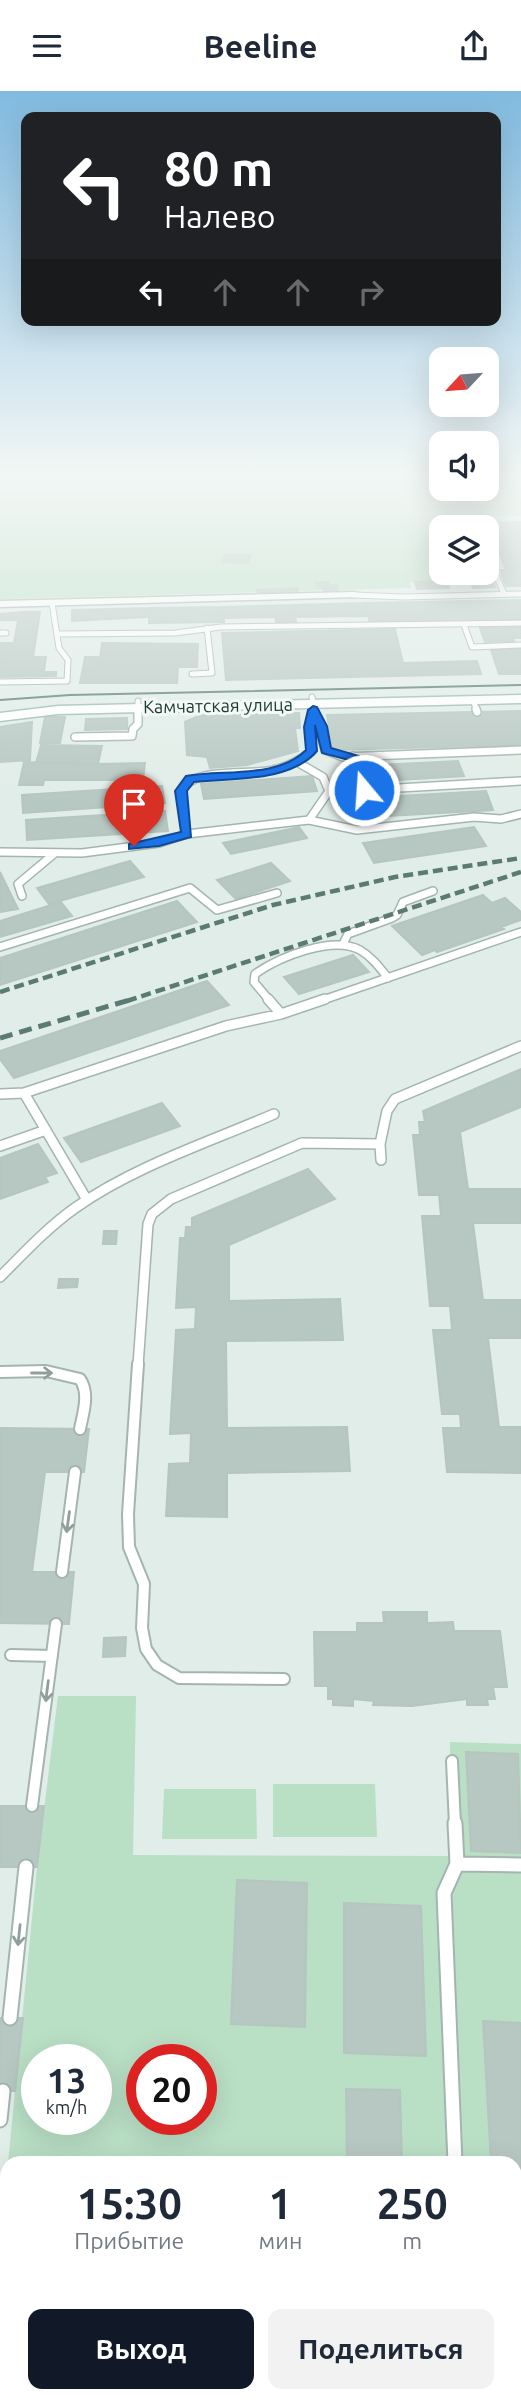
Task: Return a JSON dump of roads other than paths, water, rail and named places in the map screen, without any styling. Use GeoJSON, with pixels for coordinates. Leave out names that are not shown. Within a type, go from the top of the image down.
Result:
{"type":"FeatureCollection","features":[{"type":"Feature","properties":{"kind":"main road","name":"Камчатская улица"},"geometry":{"type":"LineString","coordinates":[[313,703],[521,692]]}},
{"type":"Feature","properties":{"kind":"main road","name":"Камчатская улица"},"geometry":{"type":"LineString","coordinates":[[0,708],[39,703],[475,706],[521,699]]}},
{"type":"Feature","properties":{"kind":"main road","name":"Камчатская улица"},"geometry":{"type":"LineString","coordinates":[[0,717],[138,704]]}},
{"type":"Feature","properties":{"kind":"street"},"geometry":{"type":"LineString","coordinates":[[0,604],[354,595]]}},
{"type":"Feature","properties":{"kind":"lane"},"geometry":{"type":"LineString","coordinates":[[501,587],[504,594]]}},
{"type":"Feature","properties":{"kind":"lane"},"geometry":{"type":"LineString","coordinates":[[354,595],[404,597],[521,594]]}},
{"type":"Feature","properties":{"kind":"lane"},"geometry":{"type":"LineString","coordinates":[[0,682],[67,681],[68,660],[59,648],[52,603]]}},
{"type":"Feature","properties":{"kind":"lane"},"geometry":{"type":"LineString","coordinates":[[57,634],[175,633],[207,628],[521,623]]}},
{"type":"Feature","properties":{"kind":"lane"},"geometry":{"type":"LineString","coordinates":[[464,625],[472,647],[521,645]]}},
{"type":"Feature","properties":{"kind":"lane"},"geometry":{"type":"LineString","coordinates":[[192,674],[212,673],[207,628]]}},
{"type":"Feature","properties":{"kind":"lane"},"geometry":{"type":"LineString","coordinates":[[313,703],[322,726],[326,750],[343,757],[521,750]]}},
{"type":"Feature","properties":{"kind":"lane"},"geometry":{"type":"LineString","coordinates":[[187,834],[181,791],[190,779],[272,771],[297,762],[312,751],[310,727],[313,703]]}},
{"type":"Feature","properties":{"kind":"lane"},"geometry":{"type":"LineString","coordinates":[[75,737],[132,736],[132,729],[138,724],[138,704]]}},
{"type":"Feature","properties":{"kind":"lane"},"geometry":{"type":"LineString","coordinates":[[353,756],[364,790],[521,781]]}},
{"type":"Feature","properties":{"kind":"lane"},"geometry":{"type":"LineString","coordinates":[[297,762],[323,777],[330,791],[309,820]]}},
{"type":"Feature","properties":{"kind":"lane"},"geometry":{"type":"LineString","coordinates":[[0,852],[82,853],[159,843],[187,834],[309,820],[357,830],[474,817],[501,819],[521,814]]}},
{"type":"Feature","properties":{"kind":"lane"},"geometry":{"type":"LineString","coordinates":[[22,896],[18,884],[55,853]]}},
{"type":"Feature","properties":{"kind":"lane"},"geometry":{"type":"LineString","coordinates":[[0,947],[190,888],[217,910],[277,893]]}},
{"type":"Feature","properties":{"kind":"lane"},"geometry":{"type":"LineString","coordinates":[[344,944],[348,934],[392,918],[403,902],[433,891]]}},
{"type":"Feature","properties":{"kind":"lane"},"geometry":{"type":"LineString","coordinates":[[0,1094],[24,1093],[226,1026],[281,1014],[521,932]]}},
{"type":"Feature","properties":{"kind":"lane"},"geometry":{"type":"LineString","coordinates":[[281,1014],[254,982],[255,974],[273,963],[330,945],[344,944],[367,955],[388,978]]}},
{"type":"Feature","properties":{"kind":"lane"},"geometry":{"type":"LineString","coordinates":[[381,1160],[380,1144],[384,1118],[395,1100],[521,1046]]}},
{"type":"Feature","properties":{"kind":"lane"},"geometry":{"type":"LineString","coordinates":[[24,1093],[87,1200]]}},
{"type":"Feature","properties":{"kind":"lane"},"geometry":{"type":"LineString","coordinates":[[0,1277],[49,1229],[87,1200],[168,1157],[204,1145],[274,1114]]}},
{"type":"Feature","properties":{"kind":"lane"},"geometry":{"type":"LineString","coordinates":[[0,1146],[46,1130]]}},
{"type":"Feature","properties":{"kind":"lane"},"geometry":{"type":"LineString","coordinates":[[284,1679],[179,1678],[167,1674],[154,1662],[146,1653],[142,1641],[144,1582],[129,1554],[128,1514],[148,1224],[152,1215],[171,1199],[302,1143],[380,1144]]}},
{"type":"Feature","properties":{"kind":"lane"},"geometry":{"type":"LineString","coordinates":[[0,1372],[72,1373],[83,1380],[85,1388],[80,1429]]}},
{"type":"Feature","properties":{"kind":"lane"},"geometry":{"type":"LineString","coordinates":[[62,1572],[75,1472]]}},
{"type":"Feature","properties":{"kind":"lane"},"geometry":{"type":"LineString","coordinates":[[32,1806],[57,1624]]}},
{"type":"Feature","properties":{"kind":"lane"},"geometry":{"type":"LineString","coordinates":[[11,1655],[52,1656]]}},
{"type":"Feature","properties":{"kind":"lane"},"geometry":{"type":"LineString","coordinates":[[452,1761],[457,1864],[444,1893],[454,2156]]}},
{"type":"Feature","properties":{"kind":"lane"},"geometry":{"type":"LineString","coordinates":[[457,1864],[521,1865]]}},
{"type":"Feature","properties":{"kind":"lane"},"geometry":{"type":"LineString","coordinates":[[10,2018],[26,1867]]}},
{"type":"Feature","properties":{"kind":"lane"},"geometry":{"type":"LineString","coordinates":[[0,2120],[3,2091]]}},
{"type":"Feature","properties":{"kind":"tram line"},"geometry":{"type":"LineString","coordinates":[[0,700],[70,695],[521,685]]}},
{"type":"Feature","properties":{"kind":"railway"},"geometry":{"type":"LineString","coordinates":[[0,992],[273,905],[395,877],[521,858]]}},
{"type":"Feature","properties":{"kind":"railway"},"geometry":{"type":"LineString","coordinates":[[127,1001],[521,872]]}},
{"type":"Feature","properties":{"kind":"railway"},"geometry":{"type":"LineString","coordinates":[[0,1038],[133,999]]}}]}
